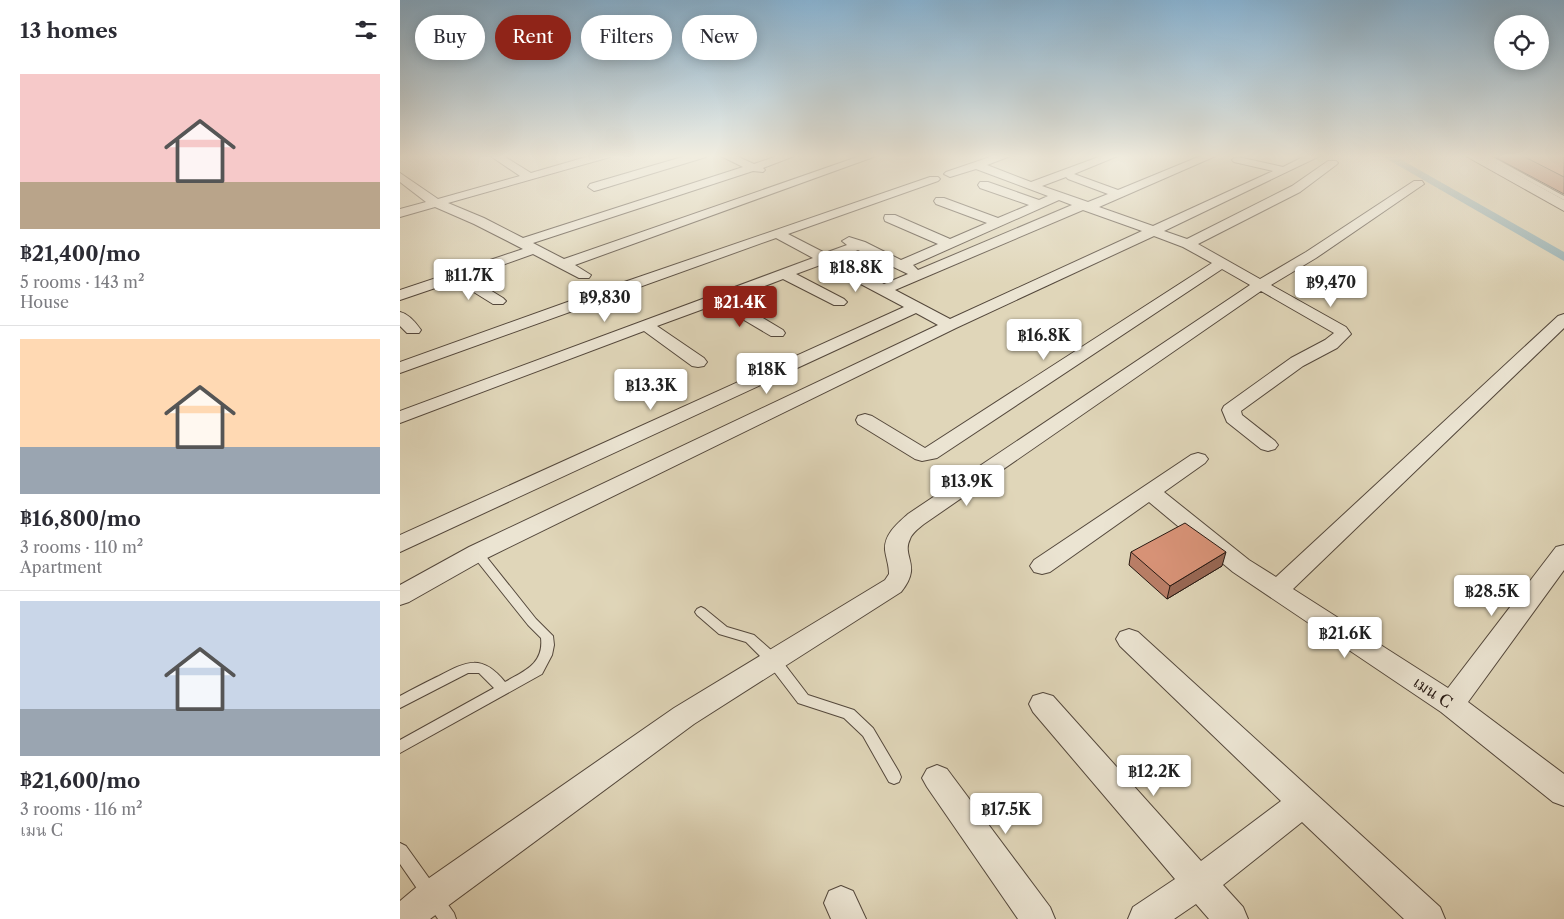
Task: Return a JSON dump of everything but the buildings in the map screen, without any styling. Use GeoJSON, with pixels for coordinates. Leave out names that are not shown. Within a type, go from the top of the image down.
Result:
{"type":"FeatureCollection","features":[{"type":"Feature","properties":{"kind":"street"},"geometry":{"type":"LineString","coordinates":[[428,198],[584,275]]}},
{"type":"Feature","properties":{"kind":"street"},"geometry":{"type":"LineString","coordinates":[[400,213],[454,198]]}},
{"type":"Feature","properties":{"kind":"street"},"geometry":{"type":"LineString","coordinates":[[400,295],[527,246],[666,198]]}},
{"type":"Feature","properties":{"kind":"street"},"geometry":{"type":"LineString","coordinates":[[564,264],[754,198]]}},
{"type":"Feature","properties":{"kind":"street"},"geometry":{"type":"LineString","coordinates":[[400,368],[879,198]]}},
{"type":"Feature","properties":{"kind":"street"},"geometry":{"type":"LineString","coordinates":[[845,239],[906,267],[950,244],[999,223],[1030,198]]}},
{"type":"Feature","properties":{"kind":"street"},"geometry":{"type":"LineString","coordinates":[[1064,198],[1188,244],[1340,330],[1343,334],[1331,344],[1297,362],[1231,410],[1234,418],[1268,446]]}},
{"type":"Feature","properties":{"kind":"street"},"geometry":{"type":"LineString","coordinates":[[882,290],[1108,198]]}},
{"type":"Feature","properties":{"kind":"street"},"geometry":{"type":"LineString","coordinates":[[400,596],[478,553],[1221,198]]}},
{"type":"Feature","properties":{"kind":"street"},"geometry":{"type":"LineString","coordinates":[[1188,244],[1279,198]]}},
{"type":"Feature","properties":{"kind":"street"},"geometry":{"type":"LineString","coordinates":[[404,919],[431,897],[684,716],[849,615],[900,580],[902,574],[896,545],[900,536],[916,519],[1260,285],[1311,255],[1397,198]]}},
{"type":"Feature","properties":{"kind":"street"},"geometry":{"type":"LineString","coordinates":[[1549,198],[1564,206]]}},
{"type":"Feature","properties":{"kind":"street"},"geometry":{"type":"LineString","coordinates":[[940,201],[999,223]]}},
{"type":"Feature","properties":{"kind":"street"},"geometry":{"type":"LineString","coordinates":[[890,218],[950,244]]}},
{"type":"Feature","properties":{"kind":"street"},"geometry":{"type":"LineString","coordinates":[[776,233],[950,326]]}},
{"type":"Feature","properties":{"kind":"street"},"geometry":{"type":"LineString","coordinates":[[400,417],[860,245]]}},
{"type":"Feature","properties":{"kind":"street"},"geometry":{"type":"LineString","coordinates":[[865,420],[922,455],[930,454],[1222,264]]}},
{"type":"Feature","properties":{"kind":"street"},"geometry":{"type":"LineString","coordinates":[[785,274],[839,302]]}},
{"type":"Feature","properties":{"kind":"street"},"geometry":{"type":"LineString","coordinates":[[456,275],[498,301]]}},
{"type":"Feature","properties":{"kind":"street"},"geometry":{"type":"LineString","coordinates":[[719,298],[776,333]]}},
{"type":"Feature","properties":{"kind":"street"},"geometry":{"type":"LineString","coordinates":[[400,544],[915,308]]}},
{"type":"Feature","properties":{"kind":"street"},"geometry":{"type":"LineString","coordinates":[[400,317],[413,330]]}},
{"type":"Feature","properties":{"kind":"street"},"geometry":{"type":"LineString","coordinates":[[1277,590],[1564,319]]}},
{"type":"Feature","properties":{"kind":"street"},"geometry":{"type":"LineString","coordinates":[[644,325],[698,362]]}},
{"type":"Feature","properties":{"kind":"street"},"geometry":{"type":"LineString","coordinates":[[1042,566],[1152,493],[1198,459]]}},
{"type":"Feature","properties":{"kind":"street","name":"เมน C"},"geometry":{"type":"LineString","coordinates":[[1152,493],[1241,566],[1451,704],[1564,792]]}},
{"type":"Feature","properties":{"kind":"street"},"geometry":{"type":"LineString","coordinates":[[1451,704],[1564,553]]}},
{"type":"Feature","properties":{"kind":"street"},"geometry":{"type":"LineString","coordinates":[[1129,639],[1428,919]]}},
{"type":"Feature","properties":{"kind":"street"},"geometry":{"type":"LineString","coordinates":[[1043,704],[1231,919]]}},
{"type":"Feature","properties":{"kind":"street"},"geometry":{"type":"LineString","coordinates":[[937,778],[1038,919]]}},
{"type":"Feature","properties":{"kind":"street"},"geometry":{"type":"LineString","coordinates":[[1145,919],[1199,883],[1304,802]]}},
{"type":"Feature","properties":{"kind":"lane"},"geometry":{"type":"LineString","coordinates":[[400,746],[537,670],[546,655],[547,636],[532,622],[478,553]]}},
{"type":"Feature","properties":{"kind":"lane"},"geometry":{"type":"LineString","coordinates":[[702,612],[723,631],[750,638],[774,661],[803,699],[849,714],[868,732],[894,777]]}},
{"type":"Feature","properties":{"kind":"lane"},"geometry":{"type":"LineString","coordinates":[[400,702],[457,672],[475,667],[487,670],[503,689]]}},
{"type":"Feature","properties":{"kind":"lane"},"geometry":{"type":"LineString","coordinates":[[400,851],[448,919]]}},
{"type":"Feature","properties":{"kind":"waterway"},"geometry":{"type":"LineString","coordinates":[[1460,198],[1564,257]]}}]}
